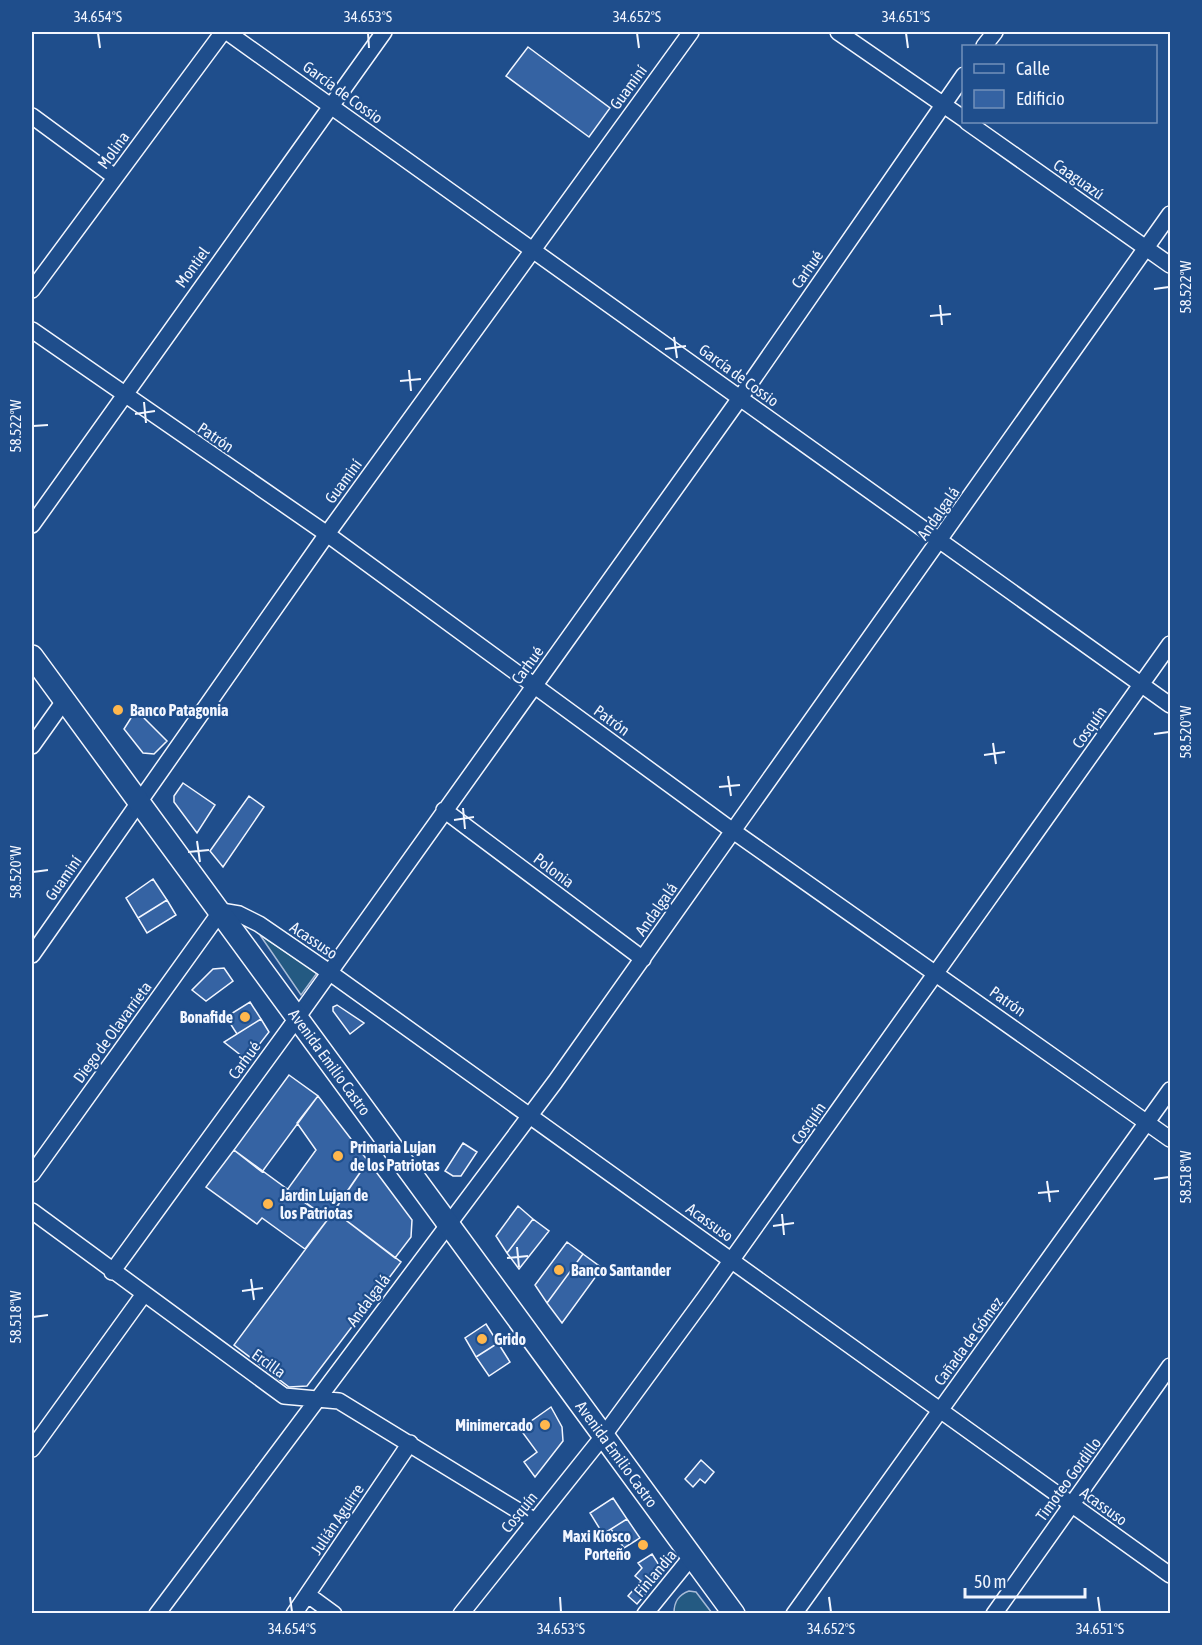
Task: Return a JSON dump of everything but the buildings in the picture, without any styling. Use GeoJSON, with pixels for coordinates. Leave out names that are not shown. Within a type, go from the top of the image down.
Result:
{"type":"FeatureCollection","features":[{"type":"Feature","properties":{"kind":"main road","name":"Avenida Emilio Castro"},"geometry":{"type":"LineString","coordinates":[[32,656],[734,1614]]}},
{"type":"Feature","properties":{"kind":"street","name":"Molina"},"geometry":{"type":"LineString","coordinates":[[32,290],[223,32]]}},
{"type":"Feature","properties":{"kind":"street","name":"García de Cossio"},"geometry":{"type":"LineString","coordinates":[[227,32],[1170,705]]}},
{"type":"Feature","properties":{"kind":"street","name":"Montiel"},"geometry":{"type":"LineString","coordinates":[[32,525],[384,32]]}},
{"type":"Feature","properties":{"kind":"street","name":"Guaminí"},"geometry":{"type":"LineString","coordinates":[[32,955],[327,534],[691,32]]}},
{"type":"Feature","properties":{"kind":"street"},"geometry":{"type":"LineString","coordinates":[[838,32],[962,118]]}},
{"type":"Feature","properties":{"kind":"street"},"geometry":{"type":"LineString","coordinates":[[985,45],[995,32]]}},
{"type":"Feature","properties":{"kind":"street","name":"Carhué"},"geometry":{"type":"LineString","coordinates":[[112,1272],[297,1018],[740,398],[962,76]]}},
{"type":"Feature","properties":{"kind":"street"},"geometry":{"type":"LineString","coordinates":[[32,116],[116,177]]}},
{"type":"Feature","properties":{"kind":"street","name":"Caaguazú"},"geometry":{"type":"LineString","coordinates":[[968,123],[1170,265]]}},
{"type":"Feature","properties":{"kind":"street","name":"Andalgalá"},"geometry":{"type":"LineString","coordinates":[[157,1614],[643,959],[1170,214]]}},
{"type":"Feature","properties":{"kind":"street","name":"Patrón"},"geometry":{"type":"LineString","coordinates":[[32,330],[327,534],[733,831],[1170,1139]]}},
{"type":"Feature","properties":{"kind":"street","name":"Cosquín"},"geometry":{"type":"LineString","coordinates":[[461,1614],[604,1435],[732,1260],[1170,644]]}},
{"type":"Feature","properties":{"kind":"street"},"geometry":{"type":"LineString","coordinates":[[32,746],[64,701]]}},
{"type":"Feature","properties":{"kind":"street","name":"Polonia"},"geometry":{"type":"LineString","coordinates":[[444,810],[643,959]]}},
{"type":"Feature","properties":{"kind":"street","name":"Acassuso"},"geometry":{"type":"LineString","coordinates":[[221,911],[239,914],[259,924],[329,972],[1170,1575]]}},
{"type":"Feature","properties":{"kind":"street","name":"Diego de Olavarrieta"},"geometry":{"type":"LineString","coordinates":[[32,1174],[221,911]]}},
{"type":"Feature","properties":{"kind":"street","name":"Cañada de Gómez"},"geometry":{"type":"LineString","coordinates":[[794,1614],[1170,1090]]}},
{"type":"Feature","properties":{"kind":"street","name":"Ercilla"},"geometry":{"type":"LineString","coordinates":[[32,1211],[112,1272],[284,1396],[339,1401],[535,1521]]}},
{"type":"Feature","properties":{"kind":"street"},"geometry":{"type":"LineString","coordinates":[[32,1449],[144,1294]]}},
{"type":"Feature","properties":{"kind":"street","name":"Timoteo Gordillo"},"geometry":{"type":"LineString","coordinates":[[994,1614],[1170,1366]]}},
{"type":"Feature","properties":{"kind":"street","name":"Julián Aguirre"},"geometry":{"type":"LineString","coordinates":[[294,1614],[410,1443]]}},
{"type":"Feature","properties":{"kind":"street","name":"Finlandia"},"geometry":{"type":"LineString","coordinates":[[649,1612],[692,1556]]}},
{"type":"Feature","properties":{"kind":"street"},"geometry":{"type":"LineString","coordinates":[[308,1595],[334,1614]]}},
{"type":"Feature","properties":{"kind":"shaded area"},"geometry":{"type":"Polygon","coordinates":[[[260,935],[317,973],[301,995],[260,935]]]}},
{"type":"Feature","properties":{"kind":"shaded area"},"geometry":{"type":"Polygon","coordinates":[[[689,1591],[696,1592],[712,1613],[674,1613],[677,1599],[689,1591]]]}},
{"type":"Feature","properties":{"kind":"place","name":"Banco Patagonia"},"geometry":{"type":"Point","coordinates":[118,710]}},
{"type":"Feature","properties":{"kind":"place","name":"Bonafide"},"geometry":{"type":"Point","coordinates":[245,1017]}},
{"type":"Feature","properties":{"kind":"place","name":"Primaria Lujan de los Patriotas"},"geometry":{"type":"Point","coordinates":[338,1156]}},
{"type":"Feature","properties":{"kind":"place","name":"Jardin Lujan de los Patriotas"},"geometry":{"type":"Point","coordinates":[268,1204]}},
{"type":"Feature","properties":{"kind":"place","name":"Banco Santander"},"geometry":{"type":"Point","coordinates":[559,1270]}},
{"type":"Feature","properties":{"kind":"place","name":"Grido"},"geometry":{"type":"Point","coordinates":[482,1339]}},
{"type":"Feature","properties":{"kind":"place","name":"Minimercado"},"geometry":{"type":"Point","coordinates":[545,1425]}},
{"type":"Feature","properties":{"kind":"place","name":"Maxi Kiosco Porteño"},"geometry":{"type":"Point","coordinates":[643,1545]}}]}
